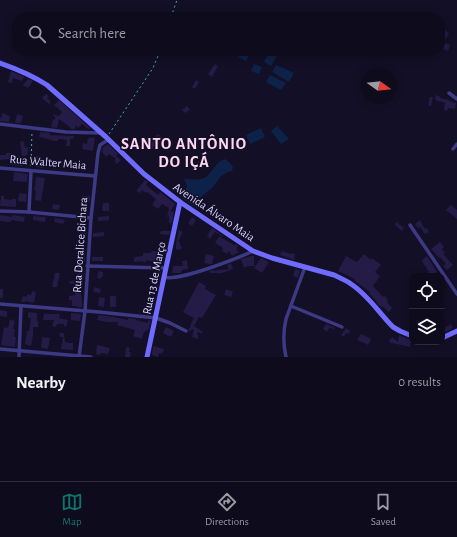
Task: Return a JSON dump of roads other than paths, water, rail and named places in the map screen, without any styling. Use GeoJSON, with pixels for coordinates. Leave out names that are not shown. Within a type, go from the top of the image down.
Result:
{"type":"FeatureCollection","features":[{"type":"Feature","properties":{"kind":"street","name":"Avenida Álvaro Maia"},"geometry":{"type":"LineString","coordinates":[[0,63],[20,70],[36,78],[56,92],[144,174],[180,202],[253,251],[334,276],[351,284],[367,298],[393,327],[409,335]]}},
{"type":"Feature","properties":{"kind":"street"},"geometry":{"type":"LineString","coordinates":[[449,93],[457,99]]}},
{"type":"Feature","properties":{"kind":"street"},"geometry":{"type":"LineString","coordinates":[[0,124],[32,129],[101,133]]}},
{"type":"Feature","properties":{"kind":"street","name":"Rua Doralice Bichara"},"geometry":{"type":"LineString","coordinates":[[79,356],[85,311],[87,266],[95,176],[99,148],[107,139]]}},
{"type":"Feature","properties":{"kind":"street"},"geometry":{"type":"LineString","coordinates":[[453,149],[457,144]]}},
{"type":"Feature","properties":{"kind":"street","name":"Rua Walter Maia"},"geometry":{"type":"LineString","coordinates":[[0,168],[95,176]]}},
{"type":"Feature","properties":{"kind":"street"},"geometry":{"type":"LineString","coordinates":[[28,212],[31,171]]}},
{"type":"Feature","properties":{"kind":"street","name":"Rua 13 de Março"},"geometry":{"type":"LineString","coordinates":[[147,357],[180,202]]}},
{"type":"Feature","properties":{"kind":"street"},"geometry":{"type":"LineString","coordinates":[[0,211],[91,218]]}},
{"type":"Feature","properties":{"kind":"street"},"geometry":{"type":"LineString","coordinates":[[410,225],[457,294]]}},
{"type":"Feature","properties":{"kind":"street"},"geometry":{"type":"LineString","coordinates":[[164,277],[172,278],[206,269],[253,251]]}},
{"type":"Feature","properties":{"kind":"street"},"geometry":{"type":"LineString","coordinates":[[87,266],[166,268]]}},
{"type":"Feature","properties":{"kind":"street"},"geometry":{"type":"LineString","coordinates":[[286,357],[284,348],[284,331],[286,319],[305,267]]}},
{"type":"Feature","properties":{"kind":"street"},"geometry":{"type":"LineString","coordinates":[[0,304],[156,318],[186,331]]}},
{"type":"Feature","properties":{"kind":"street"},"geometry":{"type":"LineString","coordinates":[[19,357],[21,306]]}},
{"type":"Feature","properties":{"kind":"street"},"geometry":{"type":"LineString","coordinates":[[291,306],[342,327]]}},
{"type":"Feature","properties":{"kind":"street"},"geometry":{"type":"LineString","coordinates":[[445,337],[457,332]]}},
{"type":"Feature","properties":{"kind":"street"},"geometry":{"type":"LineString","coordinates":[[0,349],[91,357]]}},
{"type":"Feature","properties":{"kind":"water"},"geometry":{"type":"Polygon","coordinates":[[[238,56],[249,56],[246,61],[238,56]]]}},
{"type":"Feature","properties":{"kind":"water"},"geometry":{"type":"Polygon","coordinates":[[[267,56],[277,56],[271,66],[264,62],[267,56]]]}},
{"type":"Feature","properties":{"kind":"water"},"geometry":{"type":"Polygon","coordinates":[[[254,64],[262,67],[259,74],[251,71],[254,64]]]}},
{"type":"Feature","properties":{"kind":"water"},"geometry":{"type":"Polygon","coordinates":[[[276,65],[294,73],[289,82],[272,72],[276,65]]]}},
{"type":"Feature","properties":{"kind":"water"},"geometry":{"type":"Polygon","coordinates":[[[270,75],[286,83],[281,90],[266,82],[270,75]]]}},
{"type":"Feature","properties":{"kind":"water"},"geometry":{"type":"Polygon","coordinates":[[[277,126],[289,139],[281,144],[271,131],[277,126]]]}},
{"type":"Feature","properties":{"kind":"water"},"geometry":{"type":"Polygon","coordinates":[[[261,128],[265,137],[250,144],[246,135],[261,128]]]}},
{"type":"Feature","properties":{"kind":"water"},"geometry":{"type":"Polygon","coordinates":[[[225,159],[233,167],[232,171],[220,177],[213,187],[200,198],[197,208],[182,198],[187,186],[184,179],[204,178],[219,162],[225,159]]]}},
{"type":"Feature","properties":{"kind":"district","name":"SANTO ANTÔNIO DO IÇÁ"},"geometry":{"type":"Point","coordinates":[184,152]}}]}
